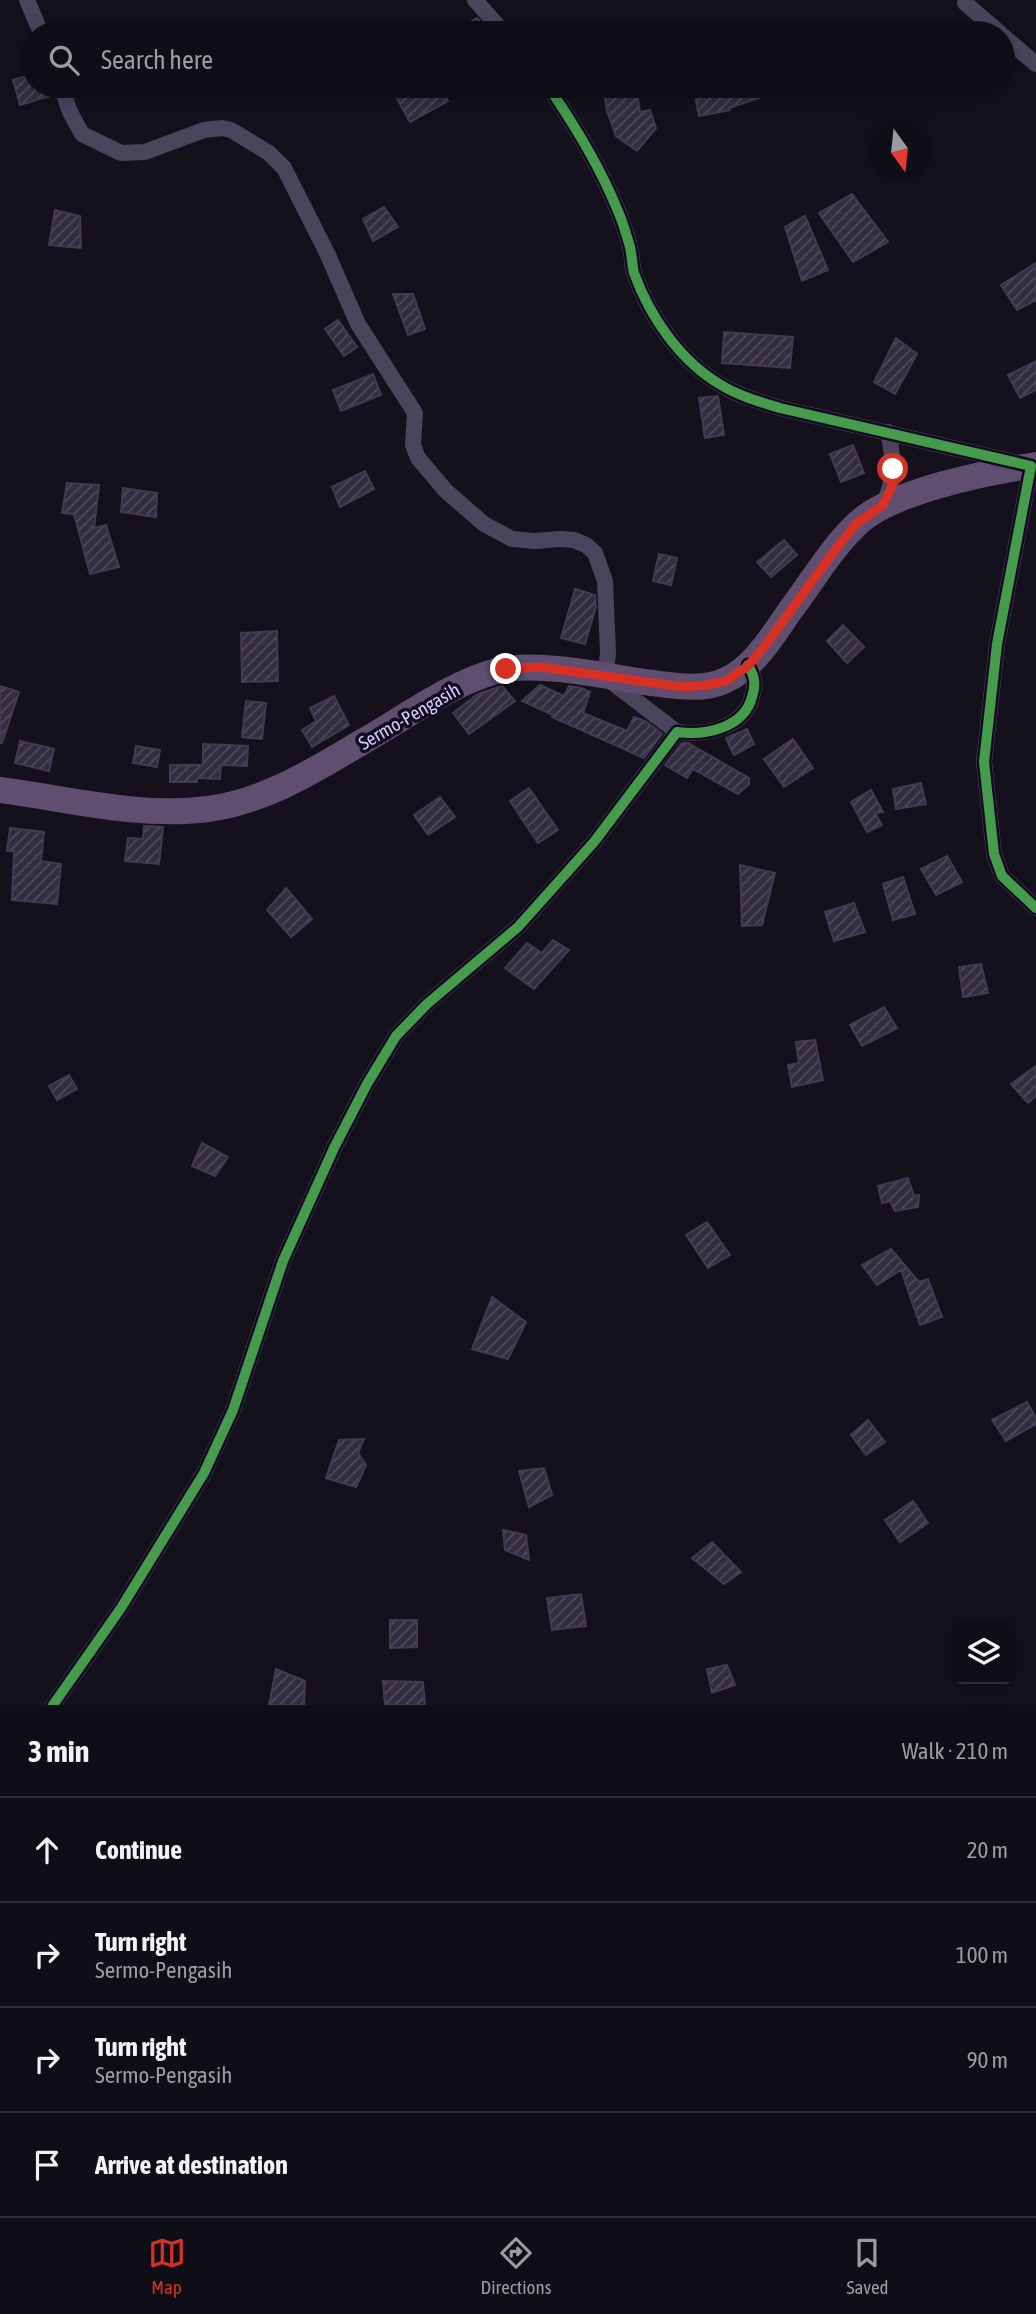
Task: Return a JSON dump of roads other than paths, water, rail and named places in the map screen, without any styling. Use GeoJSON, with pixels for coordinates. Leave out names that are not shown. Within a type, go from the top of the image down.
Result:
{"type":"FeatureCollection","features":[{"type":"Feature","properties":{"kind":"main road","name":"Sermo-Pengasih"},"geometry":{"type":"LineString","coordinates":[[0,790],[142,810],[208,809],[250,799],[310,773],[472,680],[506,669],[541,667],[682,687],[726,681],[748,666],[764,647],[857,523],[883,505],[908,495],[957,481],[1033,465]]}},
{"type":"Feature","properties":{"kind":"street"},"geometry":{"type":"LineString","coordinates":[[27,0],[36,21]]}},
{"type":"Feature","properties":{"kind":"street"},"geometry":{"type":"LineString","coordinates":[[475,0],[493,21]]}},
{"type":"Feature","properties":{"kind":"street"},"geometry":{"type":"LineString","coordinates":[[965,3],[986,21]]}},
{"type":"Feature","properties":{"kind":"street"},"geometry":{"type":"LineString","coordinates":[[1015,46],[1036,64]]}},
{"type":"Feature","properties":{"kind":"street"},"geometry":{"type":"LineString","coordinates":[[65,98],[82,134],[121,153],[145,152],[204,130],[222,128],[231,130],[269,153],[284,168],[327,253],[358,324],[415,413],[413,445],[418,458],[446,491],[484,524],[512,539],[574,540],[586,545],[595,554],[605,582],[608,654],[605,677],[677,732],[704,733],[726,726],[741,717],[751,703],[755,687],[754,676],[748,666]]}},
{"type":"Feature","properties":{"kind":"street"},"geometry":{"type":"LineString","coordinates":[[556,98],[588,147],[621,217],[634,271],[656,316],[675,346],[720,385],[743,396],[827,420],[1033,465],[1013,552],[998,644],[984,762],[994,854],[1002,876],[1036,908]]}},
{"type":"Feature","properties":{"kind":"street"},"geometry":{"type":"LineString","coordinates":[[883,505],[892,486],[893,469],[888,432]]}},
{"type":"Feature","properties":{"kind":"street"},"geometry":{"type":"LineString","coordinates":[[53,1705],[121,1608],[204,1473],[233,1410],[283,1261],[334,1148],[367,1084],[396,1036],[427,1004],[518,927],[594,842],[677,732]]}}]}
